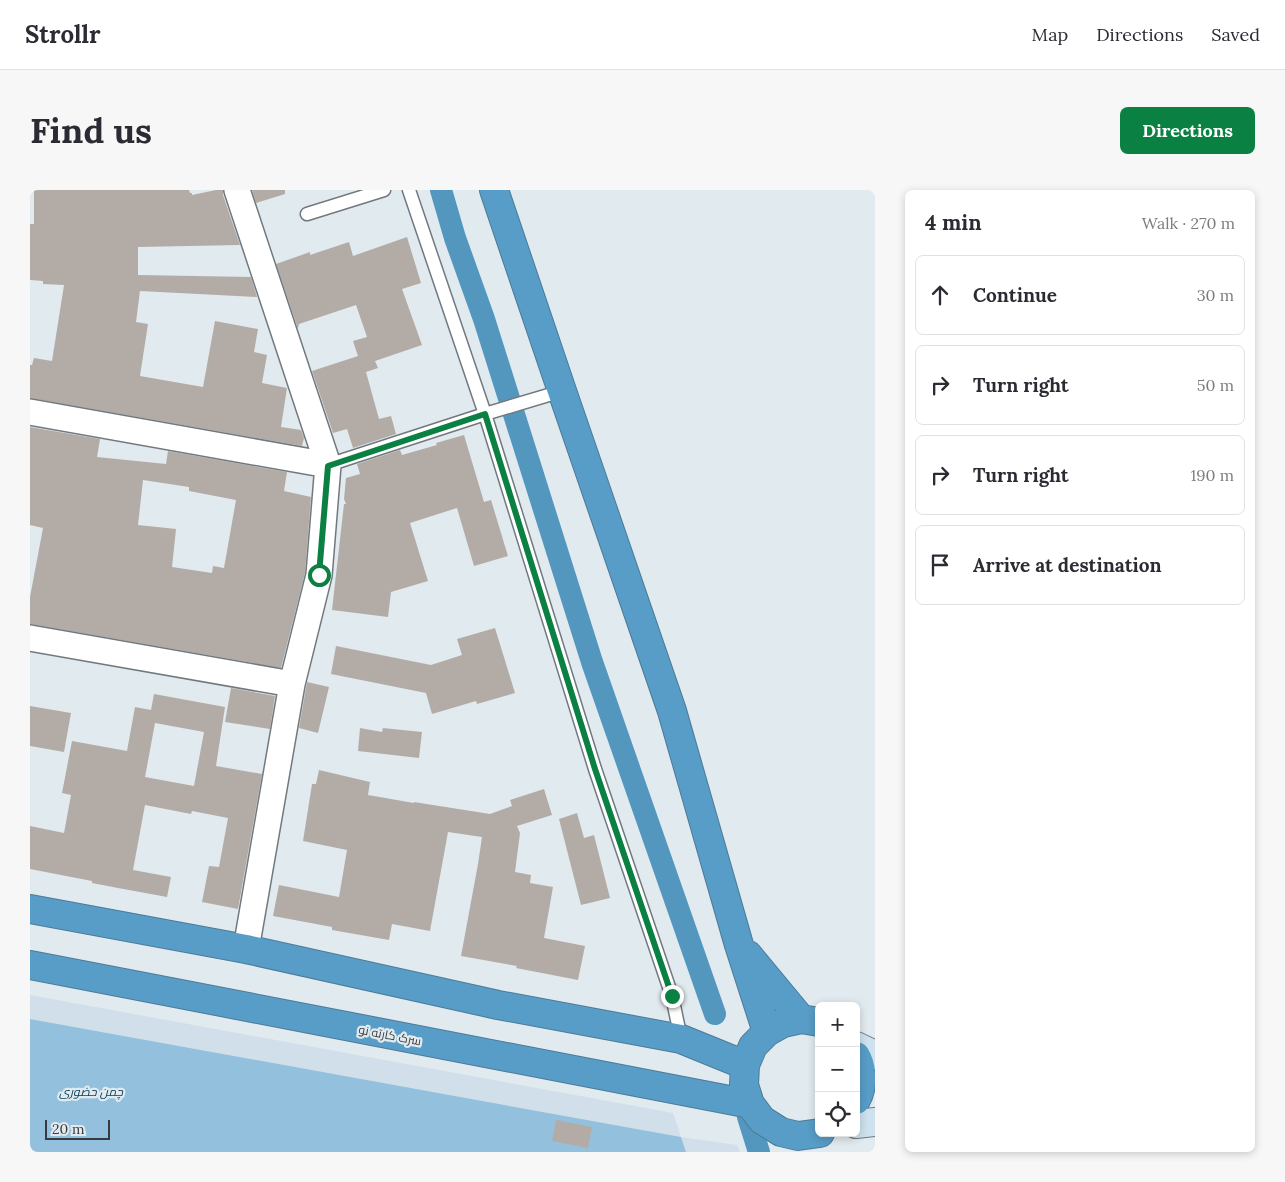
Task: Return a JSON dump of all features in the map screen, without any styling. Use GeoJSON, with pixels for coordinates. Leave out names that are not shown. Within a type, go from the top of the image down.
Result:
{"type":"FeatureCollection","features":[{"type":"Feature","properties":{"kind":"highway"},"geometry":{"type":"LineString","coordinates":[[494,190],[672,711],[739,945],[767,1032]]}},
{"type":"Feature","properties":{"kind":"highway"},"geometry":{"type":"LineString","coordinates":[[30,909],[246,949],[498,1005],[681,1039],[745,1065]]}},
{"type":"Feature","properties":{"kind":"highway"},"geometry":{"type":"LineString","coordinates":[[739,945],[810,1021]]}},
{"type":"Feature","properties":{"kind":"highway","name":"سرک کارته نو"},"geometry":{"type":"LineString","coordinates":[[30,965],[750,1104]]}},
{"type":"Feature","properties":{"kind":"highway"},"geometry":{"type":"LineString","coordinates":[[810,1021],[783,1023],[767,1032],[753,1046],[745,1065],[744,1085],[750,1104],[762,1120],[784,1142],[798,1136],[815,1134]]}},
{"type":"Feature","properties":{"kind":"highway"},"geometry":{"type":"LineString","coordinates":[[829,1137],[834,1152]]}},
{"type":"Feature","properties":{"kind":"main road"},"geometry":{"type":"LineString","coordinates":[[858,1047],[875,1055]]}},
{"type":"Feature","properties":{"kind":"main road"},"geometry":{"type":"LineString","coordinates":[[860,1124],[875,1122]]}},
{"type":"Feature","properties":{"kind":"street"},"geometry":{"type":"LineString","coordinates":[[237,190],[328,466],[319,575],[292,684],[246,949]]}},
{"type":"Feature","properties":{"kind":"street"},"geometry":{"type":"LineString","coordinates":[[30,412],[328,466]]}},
{"type":"Feature","properties":{"kind":"street"},"geometry":{"type":"LineString","coordinates":[[30,638],[292,684]]}},
{"type":"Feature","properties":{"kind":"lane"},"geometry":{"type":"LineString","coordinates":[[307,214],[384,190]]}},
{"type":"Feature","properties":{"kind":"lane"},"geometry":{"type":"LineString","coordinates":[[410,190],[486,414],[595,769],[672,996],[681,1039]]}},
{"type":"Feature","properties":{"kind":"lane"},"geometry":{"type":"LineString","coordinates":[[328,466],[562,391]]}},
{"type":"Feature","properties":{"kind":"shaded area"},"geometry":{"type":"Polygon","coordinates":[[[30,995],[673,1113],[681,1137],[30,1019],[30,995]]]}},
{"type":"Feature","properties":{"kind":"shaded area"},"geometry":{"type":"Polygon","coordinates":[[[681,1137],[737,1145],[740,1152],[686,1152],[681,1137]]]}},
{"type":"Feature","properties":{"kind":"green space","name":"چمن حضوری"},"geometry":{"type":"Polygon","coordinates":[[[30,1019],[681,1137],[686,1152],[30,1152],[30,1019]]]}},
{"type":"Feature","properties":{"kind":"building"},"geometry":{"type":"Polygon","coordinates":[[[34,190],[189,190],[192,195],[223,190],[240,245],[138,247],[138,275],[251,277],[257,297],[140,291],[136,322],[148,324],[140,376],[203,387],[215,321],[258,329],[254,352],[267,355],[262,383],[287,388],[281,427],[301,430],[304,438],[302,446],[30,398],[30,365],[32,365],[34,358],[52,361],[64,285],[43,284],[43,281],[30,280],[30,224],[34,224],[34,190]]]}},
{"type":"Feature","properties":{"kind":"building"},"geometry":{"type":"Polygon","coordinates":[[[252,190],[285,190],[285,194],[256,203],[252,190]]]}},
{"type":"Feature","properties":{"kind":"building"},"geometry":{"type":"Polygon","coordinates":[[[407,237],[421,283],[402,289],[422,345],[375,361],[378,368],[366,372],[379,419],[391,416],[396,434],[353,448],[347,429],[333,433],[312,371],[358,356],[353,341],[367,337],[356,305],[299,324],[298,329],[276,264],[310,252],[310,255],[349,242],[353,256],[407,237]]]}},
{"type":"Feature","properties":{"kind":"building"},"geometry":{"type":"Polygon","coordinates":[[[30,427],[100,439],[97,457],[166,464],[168,451],[287,472],[284,491],[311,497],[305,573],[281,668],[30,624],[30,597],[43,528],[30,525],[30,427]],[[143,480],[138,525],[176,529],[172,567],[212,573],[213,566],[224,568],[236,500],[189,491],[189,487],[143,480]]]}},
{"type":"Feature","properties":{"kind":"building"},"geometry":{"type":"Polygon","coordinates":[[[464,435],[484,502],[491,500],[508,556],[474,566],[457,508],[410,523],[428,581],[391,592],[388,617],[332,610],[344,504],[346,504],[344,499],[346,478],[360,474],[357,464],[400,450],[402,455],[464,435]]]}},
{"type":"Feature","properties":{"kind":"building"},"geometry":{"type":"Polygon","coordinates":[[[495,628],[515,693],[477,704],[476,701],[432,714],[426,693],[331,674],[336,646],[431,665],[462,655],[457,639],[495,628]]]}},
{"type":"Feature","properties":{"kind":"building"},"geometry":{"type":"Polygon","coordinates":[[[307,682],[329,687],[318,733],[299,728],[307,682]]]}},
{"type":"Feature","properties":{"kind":"building"},"geometry":{"type":"Polygon","coordinates":[[[231,688],[275,696],[270,729],[225,722],[231,688]]]}},
{"type":"Feature","properties":{"kind":"building"},"geometry":{"type":"Polygon","coordinates":[[[154,694],[225,707],[216,766],[262,774],[238,909],[202,902],[209,866],[219,867],[228,818],[192,811],[191,814],[145,805],[133,870],[171,877],[167,897],[30,869],[30,826],[64,833],[71,795],[62,793],[72,741],[127,751],[135,707],[151,710],[154,694]],[[155,723],[145,777],[194,786],[204,732],[155,723]]]}},
{"type":"Feature","properties":{"kind":"building"},"geometry":{"type":"Polygon","coordinates":[[[30,706],[71,713],[64,752],[30,746],[30,706]]]}},
{"type":"Feature","properties":{"kind":"building"},"geometry":{"type":"Polygon","coordinates":[[[360,728],[382,732],[383,728],[422,732],[419,758],[358,751],[360,728]]]}},
{"type":"Feature","properties":{"kind":"building"},"geometry":{"type":"Polygon","coordinates":[[[319,770],[370,782],[368,795],[490,814],[512,806],[510,800],[544,789],[552,815],[517,826],[520,833],[515,872],[531,875],[530,883],[553,887],[544,938],[585,946],[578,980],[461,956],[482,837],[448,832],[430,931],[392,924],[389,940],[332,930],[332,927],[273,916],[279,885],[339,897],[347,850],[303,841],[312,784],[316,784],[319,770]]]}},
{"type":"Feature","properties":{"kind":"building"},"geometry":{"type":"Polygon","coordinates":[[[577,813],[584,838],[594,835],[610,898],[581,905],[559,819],[577,813]]]}},
{"type":"Feature","properties":{"kind":"building"},"geometry":{"type":"Polygon","coordinates":[[[556,1120],[592,1127],[588,1148],[552,1141],[556,1120]]]}},
{"type":"Feature","properties":{"kind":"waterway"},"geometry":{"type":"LineString","coordinates":[[441,190],[455,238],[484,319],[592,662],[715,1014]]}},
{"type":"Feature","properties":{"kind":"waterway"},"geometry":{"type":"LineString","coordinates":[[748,1117],[759,1152]]}},
{"type":"Feature","properties":{"kind":"route"},"geometry":{"type":"LineString","coordinates":[[319,575],[328,466],[485,414],[595,769],[672,996]]}}]}
